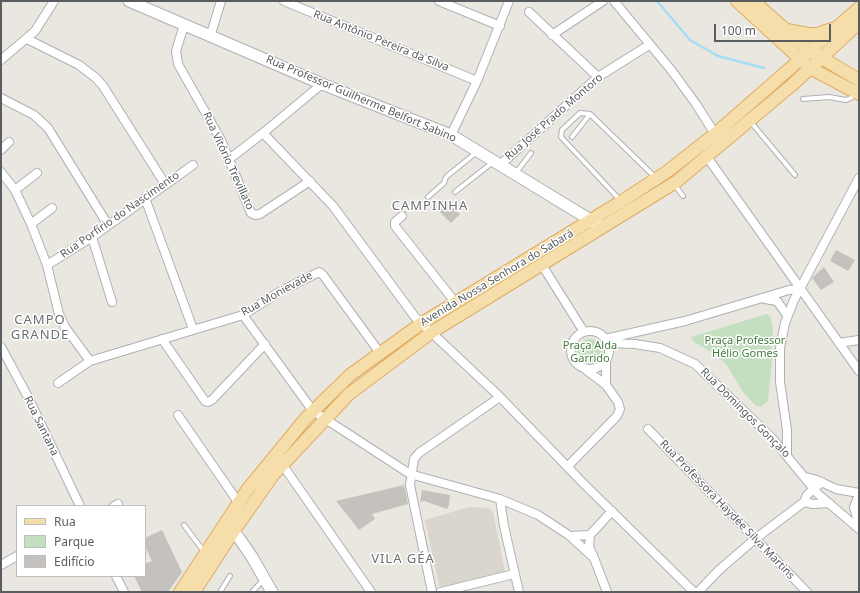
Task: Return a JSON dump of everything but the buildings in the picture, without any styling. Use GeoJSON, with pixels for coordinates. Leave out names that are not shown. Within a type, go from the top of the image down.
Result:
{"type":"FeatureCollection","features":[{"type":"Feature","properties":{"kind":"main road"},"geometry":{"type":"LineString","coordinates":[[737,1],[811,69],[857,93]]}},
{"type":"Feature","properties":{"kind":"main road"},"geometry":{"type":"LineString","coordinates":[[753,1],[813,52],[859,80]]}},
{"type":"Feature","properties":{"kind":"main road"},"geometry":{"type":"LineString","coordinates":[[786,30],[799,34],[812,34],[826,31],[836,27],[859,8]]}},
{"type":"Feature","properties":{"kind":"main road","name":"Avenida Nossa Senhora do Sabará"},"geometry":{"type":"LineString","coordinates":[[194,592],[233,532],[282,464],[349,394],[432,332],[603,229],[674,184],[811,69],[813,52],[859,23]]}},
{"type":"Feature","properties":{"kind":"main road"},"geometry":{"type":"LineString","coordinates":[[775,100],[791,79],[800,60],[832,37],[836,27]]}},
{"type":"Feature","properties":{"kind":"main road","name":"Avenida Nossa Senhora do Sabará"},"geometry":{"type":"LineString","coordinates":[[180,592],[238,502],[271,460],[313,411],[350,375],[422,323],[592,220],[656,178],[715,134],[800,60]]}},
{"type":"Feature","properties":{"kind":"main road"},"geometry":{"type":"LineString","coordinates":[[792,85],[812,80],[831,80]]}},
{"type":"Feature","properties":{"kind":"street"},"geometry":{"type":"LineString","coordinates":[[1,60],[27,39],[40,25],[54,1]]}},
{"type":"Feature","properties":{"kind":"street","name":"Rua Professor Guilherme Belfort Sabino"},"geometry":{"type":"LineString","coordinates":[[129,1],[322,84],[451,135],[592,220],[603,229]]}},
{"type":"Feature","properties":{"kind":"street"},"geometry":{"type":"LineString","coordinates":[[210,37],[221,1]]}},
{"type":"Feature","properties":{"kind":"street","name":"Rua Antônio Pereira da Silva"},"geometry":{"type":"LineString","coordinates":[[284,1],[477,81]]}},
{"type":"Feature","properties":{"kind":"street"},"geometry":{"type":"LineString","coordinates":[[439,1],[500,26]]}},
{"type":"Feature","properties":{"kind":"street"},"geometry":{"type":"LineString","coordinates":[[451,135],[477,81],[509,1]]}},
{"type":"Feature","properties":{"kind":"street"},"geometry":{"type":"LineString","coordinates":[[552,36],[603,1]]}},
{"type":"Feature","properties":{"kind":"street"},"geometry":{"type":"LineString","coordinates":[[614,1],[696,104],[715,134]]}},
{"type":"Feature","properties":{"kind":"street"},"geometry":{"type":"LineString","coordinates":[[529,12],[552,36],[598,77]]}},
{"type":"Feature","properties":{"kind":"street","name":"Rua Vitório Trevillato"},"geometry":{"type":"LineString","coordinates":[[184,25],[176,51],[178,64],[212,122],[251,213],[255,215],[260,214],[310,181]]}},
{"type":"Feature","properties":{"kind":"street"},"geometry":{"type":"LineString","coordinates":[[27,39],[79,65],[96,78],[103,86],[165,184]]}},
{"type":"Feature","properties":{"kind":"street","name":"Rua José Prado Montoro"},"geometry":{"type":"LineString","coordinates":[[497,163],[598,77],[649,44]]}},
{"type":"Feature","properties":{"kind":"street"},"geometry":{"type":"LineString","coordinates":[[228,160],[322,84]]}},
{"type":"Feature","properties":{"kind":"street"},"geometry":{"type":"LineString","coordinates":[[1,98],[34,115],[48,128],[108,225]]}},
{"type":"Feature","properties":{"kind":"street"},"geometry":{"type":"LineString","coordinates":[[263,133],[310,181],[337,212],[422,323],[500,397],[694,592]]}},
{"type":"Feature","properties":{"kind":"street"},"geometry":{"type":"LineString","coordinates":[[1,150],[9,142]]}},
{"type":"Feature","properties":{"kind":"street"},"geometry":{"type":"LineString","coordinates":[[707,157],[793,276],[800,289],[859,371]]}},
{"type":"Feature","properties":{"kind":"street","name":"Rua Porfírio do Nascimento"},"geometry":{"type":"LineString","coordinates":[[47,265],[92,237],[193,165]]}},
{"type":"Feature","properties":{"kind":"street"},"geometry":{"type":"LineString","coordinates":[[1,172],[15,190],[31,224],[47,265],[59,314],[65,327],[90,361]]}},
{"type":"Feature","properties":{"kind":"street"},"geometry":{"type":"LineString","coordinates":[[15,190],[37,173]]}},
{"type":"Feature","properties":{"kind":"street"},"geometry":{"type":"LineString","coordinates":[[788,456],[779,365],[780,348],[787,315],[859,178]]}},
{"type":"Feature","properties":{"kind":"street"},"geometry":{"type":"LineString","coordinates":[[145,198],[193,329]]}},
{"type":"Feature","properties":{"kind":"street"},"geometry":{"type":"LineString","coordinates":[[31,224],[52,208]]}},
{"type":"Feature","properties":{"kind":"street"},"geometry":{"type":"LineString","coordinates":[[402,216],[395,222],[395,226],[455,302]]}},
{"type":"Feature","properties":{"kind":"street"},"geometry":{"type":"LineString","coordinates":[[92,237],[112,302]]}},
{"type":"Feature","properties":{"kind":"street"},"geometry":{"type":"LineString","coordinates":[[542,265],[584,332]]}},
{"type":"Feature","properties":{"kind":"street","name":"Rua Monievade"},"geometry":{"type":"LineString","coordinates":[[58,383],[90,361],[242,315],[282,291],[319,272],[323,275],[380,353]]}},
{"type":"Feature","properties":{"kind":"street"},"geometry":{"type":"LineString","coordinates":[[607,341],[685,321],[789,290],[800,289]]}},
{"type":"Feature","properties":{"kind":"street"},"geometry":{"type":"LineString","coordinates":[[762,299],[777,301],[787,315]]}},
{"type":"Feature","properties":{"kind":"street"},"geometry":{"type":"LineString","coordinates":[[242,315],[265,344],[313,411],[324,419],[410,474],[500,499],[528,509],[570,536],[594,558]]}},
{"type":"Feature","properties":{"kind":"street"},"geometry":{"type":"LineString","coordinates":[[568,466],[617,416],[620,409],[618,402],[606,385],[574,360],[571,348],[576,336],[584,332],[597,332],[607,341],[609,352],[606,361],[606,385]]}},
{"type":"Feature","properties":{"kind":"street"},"geometry":{"type":"LineString","coordinates":[[162,339],[205,401],[208,402],[212,400],[265,344]]}},
{"type":"Feature","properties":{"kind":"street"},"geometry":{"type":"LineString","coordinates":[[839,343],[859,340]]}},
{"type":"Feature","properties":{"kind":"street","name":"Rua Domingos Gonçalo"},"geometry":{"type":"LineString","coordinates":[[607,341],[660,348],[695,364],[772,438],[815,490],[859,529]]}},
{"type":"Feature","properties":{"kind":"street","name":"Rua Santana"},"geometry":{"type":"LineString","coordinates":[[2,352],[28,397],[80,505]]}},
{"type":"Feature","properties":{"kind":"street"},"geometry":{"type":"LineString","coordinates":[[585,369],[599,367],[606,361]]}},
{"type":"Feature","properties":{"kind":"street"},"geometry":{"type":"LineString","coordinates":[[432,592],[413,506],[410,485],[410,474],[414,459],[419,453],[500,397]]}},
{"type":"Feature","properties":{"kind":"street"},"geometry":{"type":"LineString","coordinates":[[178,415],[238,502]]}},
{"type":"Feature","properties":{"kind":"street","name":"Rua Professora Haydée Silva Martins"},"geometry":{"type":"LineString","coordinates":[[648,429],[807,592]]}},
{"type":"Feature","properties":{"kind":"street"},"geometry":{"type":"LineString","coordinates":[[282,464],[371,592]]}},
{"type":"Feature","properties":{"kind":"street"},"geometry":{"type":"LineString","coordinates":[[806,478],[822,482],[836,489],[859,494],[854,507],[859,525]]}},
{"type":"Feature","properties":{"kind":"street"},"geometry":{"type":"LineString","coordinates":[[698,592],[719,570],[755,539],[804,502],[807,495],[815,490],[822,482]]}},
{"type":"Feature","properties":{"kind":"street"},"geometry":{"type":"LineString","coordinates":[[500,499],[501,512],[519,592]]}},
{"type":"Feature","properties":{"kind":"street"},"geometry":{"type":"LineString","coordinates":[[804,502],[813,504],[829,503]]}},
{"type":"Feature","properties":{"kind":"street"},"geometry":{"type":"LineString","coordinates":[[839,511],[854,507]]}},
{"type":"Feature","properties":{"kind":"street"},"geometry":{"type":"LineString","coordinates":[[607,592],[589,547],[590,535],[612,511]]}},
{"type":"Feature","properties":{"kind":"street"},"geometry":{"type":"LineString","coordinates":[[233,532],[239,538],[272,592]]}},
{"type":"Feature","properties":{"kind":"street"},"geometry":{"type":"LineString","coordinates":[[570,536],[590,535]]}},
{"type":"Feature","properties":{"kind":"street"},"geometry":{"type":"LineString","coordinates":[[1,565],[16,557]]}},
{"type":"Feature","properties":{"kind":"street"},"geometry":{"type":"LineString","coordinates":[[441,592],[514,574]]}},
{"type":"Feature","properties":{"kind":"street"},"geometry":{"type":"LineString","coordinates":[[116,577],[124,592]]}},
{"type":"Feature","properties":{"kind":"lane"},"geometry":{"type":"LineString","coordinates":[[803,99],[829,97],[846,100],[857,93]]}},
{"type":"Feature","properties":{"kind":"lane"},"geometry":{"type":"LineString","coordinates":[[622,201],[561,137],[562,130],[576,115],[583,112],[590,114],[656,178]]}},
{"type":"Feature","properties":{"kind":"lane"},"geometry":{"type":"LineString","coordinates":[[572,137],[590,114]]}},
{"type":"Feature","properties":{"kind":"lane"},"geometry":{"type":"LineString","coordinates":[[750,121],[795,175]]}},
{"type":"Feature","properties":{"kind":"lane"},"geometry":{"type":"LineString","coordinates":[[428,197],[444,183],[446,177],[478,152]]}},
{"type":"Feature","properties":{"kind":"lane"},"geometry":{"type":"LineString","coordinates":[[514,174],[531,153]]}},
{"type":"Feature","properties":{"kind":"lane"},"geometry":{"type":"LineString","coordinates":[[455,192],[497,163]]}},
{"type":"Feature","properties":{"kind":"lane"},"geometry":{"type":"LineString","coordinates":[[674,184],[683,196]]}},
{"type":"Feature","properties":{"kind":"lane"},"geometry":{"type":"LineString","coordinates":[[184,525],[205,553]]}},
{"type":"Feature","properties":{"kind":"lane"},"geometry":{"type":"LineString","coordinates":[[220,592],[230,576]]}},
{"type":"Feature","properties":{"kind":"lane"},"geometry":{"type":"LineString","coordinates":[[252,592],[265,579]]}},
{"type":"Feature","properties":{"kind":"shaded area"},"geometry":{"type":"Polygon","coordinates":[[[469,507],[489,508],[493,512],[505,572],[440,589],[425,520],[469,507]]]}},
{"type":"Feature","properties":{"kind":"green space","name":"Praça Professor Hélio Gomes"},"geometry":{"type":"Polygon","coordinates":[[[767,314],[771,317],[773,330],[771,352],[772,363],[768,401],[761,407],[755,405],[743,392],[726,364],[712,352],[694,342],[691,337],[767,314]]]}},
{"type":"Feature","properties":{"kind":"green space","name":"Praça Alda Garrido"},"geometry":{"type":"Polygon","coordinates":[[[590,339],[599,343],[603,352],[599,361],[590,365],[581,361],[577,352],[581,343],[590,339]]]}},
{"type":"Feature","properties":{"kind":"waterway"},"geometry":{"type":"LineString","coordinates":[[657,1],[690,40],[718,56],[764,68]]}},
{"type":"Feature","properties":{"kind":"district","name":"CAMPINHA"},"geometry":{"type":"Point","coordinates":[430,206]}},
{"type":"Feature","properties":{"kind":"district","name":"CAMPO GRANDE"},"geometry":{"type":"Point","coordinates":[40,328]}},
{"type":"Feature","properties":{"kind":"district","name":"VILA GÉA"},"geometry":{"type":"Point","coordinates":[403,559]}}]}
